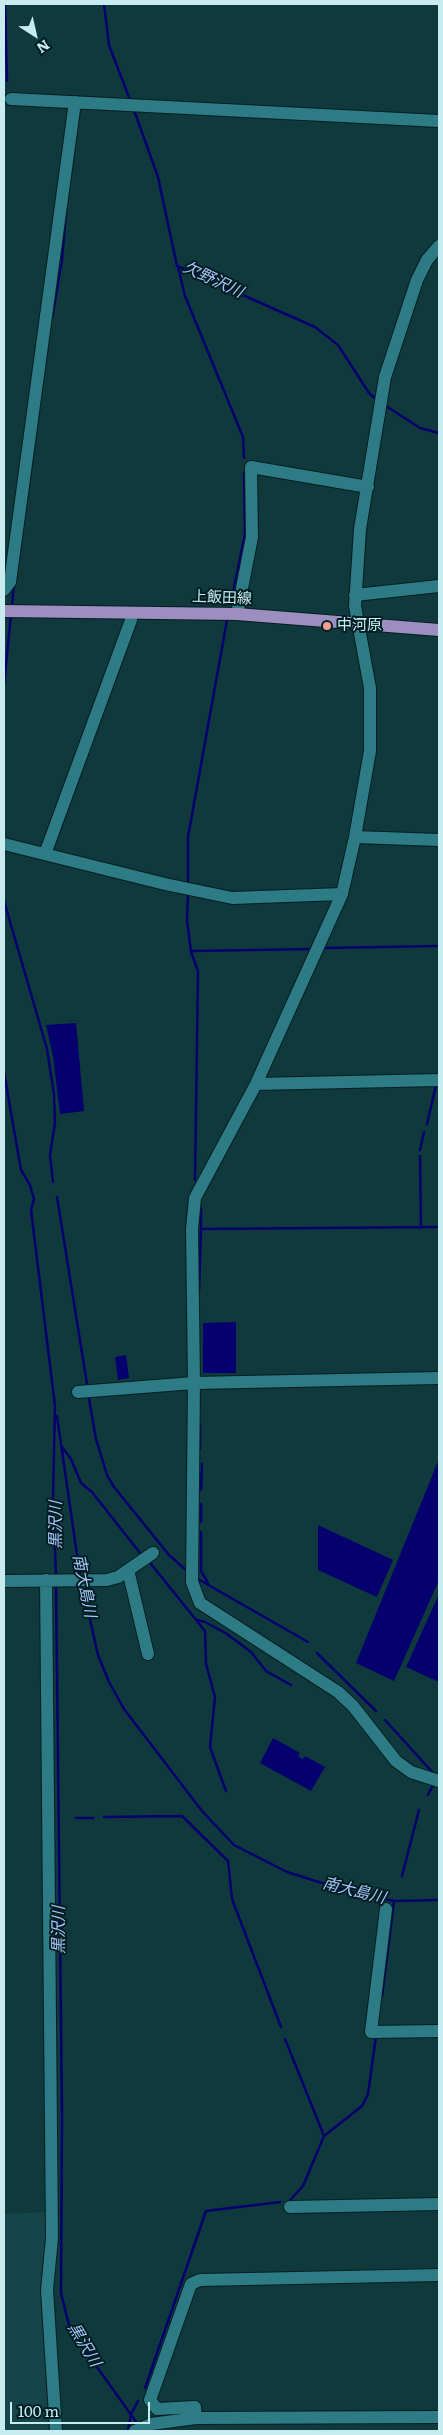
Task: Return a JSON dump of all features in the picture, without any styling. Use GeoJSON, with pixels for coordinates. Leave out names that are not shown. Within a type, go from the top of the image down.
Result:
{"type":"FeatureCollection","features":[{"type":"Feature","properties":{"kind":"main road","name":"上飯田線"},"geometry":{"type":"LineString","coordinates":[[4,611],[237,614],[439,630]]}},
{"type":"Feature","properties":{"kind":"street"},"geometry":{"type":"LineString","coordinates":[[11,99],[439,122]]}},
{"type":"Feature","properties":{"kind":"street"},"geometry":{"type":"LineString","coordinates":[[4,590],[10,582],[75,102]]}},
{"type":"Feature","properties":{"kind":"street"},"geometry":{"type":"LineString","coordinates":[[439,246],[427,260],[417,280],[385,377],[360,529],[355,596],[357,623],[370,688],[370,751],[355,837],[342,894],[256,1084],[195,1198],[192,1229],[194,1383],[192,1582],[200,1603],[338,1692],[353,1706],[396,1761],[411,1772],[439,1781]]}},
{"type":"Feature","properties":{"kind":"street"},"geometry":{"type":"LineString","coordinates":[[237,614],[252,537],[251,467],[368,487]]}},
{"type":"Feature","properties":{"kind":"street"},"geometry":{"type":"LineString","coordinates":[[355,596],[439,586]]}},
{"type":"Feature","properties":{"kind":"street"},"geometry":{"type":"LineString","coordinates":[[45,854],[130,620]]}},
{"type":"Feature","properties":{"kind":"street"},"geometry":{"type":"LineString","coordinates":[[355,837],[439,840]]}},
{"type":"Feature","properties":{"kind":"street"},"geometry":{"type":"LineString","coordinates":[[4,844],[165,884],[232,898],[342,894]]}},
{"type":"Feature","properties":{"kind":"street"},"geometry":{"type":"LineString","coordinates":[[256,1084],[439,1080]]}},
{"type":"Feature","properties":{"kind":"street"},"geometry":{"type":"LineString","coordinates":[[78,1392],[194,1383],[439,1378]]}},
{"type":"Feature","properties":{"kind":"street"},"geometry":{"type":"LineString","coordinates":[[4,1581],[107,1580],[118,1577],[153,1552]]}},
{"type":"Feature","properties":{"kind":"street"},"geometry":{"type":"LineString","coordinates":[[128,1570],[148,1654]]}},
{"type":"Feature","properties":{"kind":"street"},"geometry":{"type":"LineString","coordinates":[[56,2431],[47,2290],[52,2238],[51,2116],[64,1581]]}},
{"type":"Feature","properties":{"kind":"street"},"geometry":{"type":"LineString","coordinates":[[386,1909],[370,2032],[439,2030]]}},
{"type":"Feature","properties":{"kind":"street"},"geometry":{"type":"LineString","coordinates":[[290,2207],[439,2204]]}},
{"type":"Feature","properties":{"kind":"street"},"geometry":{"type":"LineString","coordinates":[[196,2418],[195,2407],[157,2409],[150,2400],[190,2284],[200,2280],[439,2275]]}},
{"type":"Feature","properties":{"kind":"street"},"geometry":{"type":"LineString","coordinates":[[135,2431],[151,2424],[196,2418],[439,2416]]}},
{"type":"Feature","properties":{"kind":"shaded area"},"geometry":{"type":"Polygon","coordinates":[[[76,1023],[84,1111],[60,1114],[53,1056],[46,1025],[76,1023]]]}},
{"type":"Feature","properties":{"kind":"shaded area"},"geometry":{"type":"Polygon","coordinates":[[[236,1322],[236,1373],[203,1373],[203,1323],[236,1322]]]}},
{"type":"Feature","properties":{"kind":"shaded area"},"geometry":{"type":"Polygon","coordinates":[[[126,1355],[129,1378],[118,1380],[115,1357],[126,1355]]]}},
{"type":"Feature","properties":{"kind":"shaded area"},"geometry":{"type":"Polygon","coordinates":[[[439,1459],[439,1580],[394,1681],[356,1663],[439,1459]]]}},
{"type":"Feature","properties":{"kind":"shaded area"},"geometry":{"type":"Polygon","coordinates":[[[318,1525],[393,1560],[377,1597],[318,1570],[318,1525]]]}},
{"type":"Feature","properties":{"kind":"shaded area"},"geometry":{"type":"Polygon","coordinates":[[[439,1594],[439,1682],[406,1667],[439,1594]]]}},
{"type":"Feature","properties":{"kind":"shaded area"},"geometry":{"type":"Polygon","coordinates":[[[273,1738],[300,1753],[298,1756],[303,1759],[305,1756],[325,1767],[311,1791],[260,1763],[273,1738]]]}},
{"type":"Feature","properties":{"kind":"shaded area"},"geometry":{"type":"Polygon","coordinates":[[[45,2212],[51,2431],[4,2431],[4,2214],[45,2212]]]}},
{"type":"Feature","properties":{"kind":"waterway"},"geometry":{"type":"LineString","coordinates":[[5,4],[7,81]]}},
{"type":"Feature","properties":{"kind":"waterway","name":"欠野沢川"},"geometry":{"type":"LineString","coordinates":[[104,4],[109,45],[130,100]]}},
{"type":"Feature","properties":{"kind":"waterway","name":"欠野沢川"},"geometry":{"type":"LineString","coordinates":[[134,110],[158,177],[177,266],[315,327],[338,345],[369,393],[377,400]]}},
{"type":"Feature","properties":{"kind":"waterway"},"geometry":{"type":"LineString","coordinates":[[52,318],[62,260],[66,212]]}},
{"type":"Feature","properties":{"kind":"waterway"},"geometry":{"type":"LineString","coordinates":[[178,267],[185,296],[243,437],[244,458]]}},
{"type":"Feature","properties":{"kind":"waterway","name":"欠野沢川"},"geometry":{"type":"LineString","coordinates":[[386,406],[420,428],[439,433]]}},
{"type":"Feature","properties":{"kind":"waterway"},"geometry":{"type":"LineString","coordinates":[[232,597],[245,534],[244,473]]}},
{"type":"Feature","properties":{"kind":"waterway"},"geometry":{"type":"LineString","coordinates":[[12,606],[14,584]]}},
{"type":"Feature","properties":{"kind":"waterway"},"geometry":{"type":"LineString","coordinates":[[4,685],[11,614]]}},
{"type":"Feature","properties":{"kind":"waterway"},"geometry":{"type":"LineString","coordinates":[[188,881],[188,837],[227,620]]}},
{"type":"Feature","properties":{"kind":"waterway"},"geometry":{"type":"LineString","coordinates":[[188,896],[187,920],[191,952],[198,971],[195,1180]]}},
{"type":"Feature","properties":{"kind":"waterway"},"geometry":{"type":"LineString","coordinates":[[4,901],[47,1049],[54,1094],[55,1123],[50,1155],[53,1182]]}},
{"type":"Feature","properties":{"kind":"waterway"},"geometry":{"type":"LineString","coordinates":[[323,948],[439,946]]}},
{"type":"Feature","properties":{"kind":"waterway"},"geometry":{"type":"LineString","coordinates":[[191,951],[312,949]]}},
{"type":"Feature","properties":{"kind":"waterway","name":"南大島川"},"geometry":{"type":"LineString","coordinates":[[4,1072],[21,1170],[30,1185],[34,1199],[31,1210],[55,1406]]}},
{"type":"Feature","properties":{"kind":"waterway"},"geometry":{"type":"LineString","coordinates":[[427,1124],[436,1085]]}},
{"type":"Feature","properties":{"kind":"waterway"},"geometry":{"type":"LineString","coordinates":[[420,1150],[424,1132]]}},
{"type":"Feature","properties":{"kind":"waterway"},"geometry":{"type":"LineString","coordinates":[[420,1156],[421,1228]]}},
{"type":"Feature","properties":{"kind":"waterway"},"geometry":{"type":"LineString","coordinates":[[57,1197],[87,1384]]}},
{"type":"Feature","properties":{"kind":"waterway"},"geometry":{"type":"LineString","coordinates":[[201,1208],[201,1229],[439,1227]]}},
{"type":"Feature","properties":{"kind":"waterway"},"geometry":{"type":"LineString","coordinates":[[199,1291],[201,1229]]}},
{"type":"Feature","properties":{"kind":"waterway"},"geometry":{"type":"LineString","coordinates":[[89,1399],[96,1439],[107,1475],[114,1487],[169,1555],[187,1571]]}},
{"type":"Feature","properties":{"kind":"waterway","name":"黒沢川"},"geometry":{"type":"LineString","coordinates":[[55,1406],[53,1498],[56,1576]]}},
{"type":"Feature","properties":{"kind":"waterway","name":"南大島川"},"geometry":{"type":"LineString","coordinates":[[57,1416],[80,1576]]}},
{"type":"Feature","properties":{"kind":"waterway"},"geometry":{"type":"LineString","coordinates":[[200,1425],[200,1449]]}},
{"type":"Feature","properties":{"kind":"waterway"},"geometry":{"type":"LineString","coordinates":[[62,1447],[71,1459],[81,1483],[92,1492],[140,1553]]}},
{"type":"Feature","properties":{"kind":"waterway"},"geometry":{"type":"LineString","coordinates":[[201,1490],[202,1464]]}},
{"type":"Feature","properties":{"kind":"waterway"},"geometry":{"type":"LineString","coordinates":[[201,1504],[201,1522]]}},
{"type":"Feature","properties":{"kind":"waterway"},"geometry":{"type":"LineString","coordinates":[[201,1532],[201,1571],[208,1583]]}},
{"type":"Feature","properties":{"kind":"waterway"},"geometry":{"type":"LineString","coordinates":[[151,1564],[205,1631],[206,1664],[215,1697],[210,1747],[226,1791]]}},
{"type":"Feature","properties":{"kind":"waterway"},"geometry":{"type":"LineString","coordinates":[[198,1579],[308,1642]]}},
{"type":"Feature","properties":{"kind":"waterway","name":"黒沢川"},"geometry":{"type":"LineString","coordinates":[[56,1584],[62,2110],[61,2293],[70,2329],[139,2426]]}},
{"type":"Feature","properties":{"kind":"waterway","name":"南大島川"},"geometry":{"type":"LineString","coordinates":[[82,1584],[98,1655],[109,1682],[124,1709],[202,1811],[234,1845],[287,1872],[357,1894],[394,1901],[439,1900]]}},
{"type":"Feature","properties":{"kind":"waterway"},"geometry":{"type":"LineString","coordinates":[[197,1620],[205,1622],[227,1634],[251,1652],[266,1671],[291,1685]]}},
{"type":"Feature","properties":{"kind":"waterway"},"geometry":{"type":"LineString","coordinates":[[317,1653],[376,1711]]}},
{"type":"Feature","properties":{"kind":"waterway"},"geometry":{"type":"LineString","coordinates":[[385,1720],[434,1774]]}},
{"type":"Feature","properties":{"kind":"waterway"},"geometry":{"type":"LineString","coordinates":[[428,1795],[433,1785]]}},
{"type":"Feature","properties":{"kind":"waterway"},"geometry":{"type":"LineString","coordinates":[[402,1876],[419,1810]]}},
{"type":"Feature","properties":{"kind":"waterway"},"geometry":{"type":"LineString","coordinates":[[104,1817],[182,1816],[228,1861],[232,1899],[281,2027]]}},
{"type":"Feature","properties":{"kind":"waterway"},"geometry":{"type":"LineString","coordinates":[[76,1818],[93,1818]]}},
{"type":"Feature","properties":{"kind":"waterway"},"geometry":{"type":"LineString","coordinates":[[382,1996],[394,1901]]}},
{"type":"Feature","properties":{"kind":"waterway"},"geometry":{"type":"LineString","coordinates":[[290,2200],[303,2186],[324,2136],[362,2106],[368,2094],[376,2036]]}},
{"type":"Feature","properties":{"kind":"waterway"},"geometry":{"type":"LineString","coordinates":[[285,2039],[324,2136]]}},
{"type":"Feature","properties":{"kind":"waterway"},"geometry":{"type":"LineString","coordinates":[[145,2388],[206,2211],[280,2202]]}},
{"type":"Feature","properties":{"kind":"waterway","name":"黒沢川"},"geometry":{"type":"LineString","coordinates":[[128,2431],[131,2414],[138,2401]]}},
{"type":"Feature","properties":{"kind":"place","name":"中河原"},"geometry":{"type":"Point","coordinates":[327,626]}}]}
